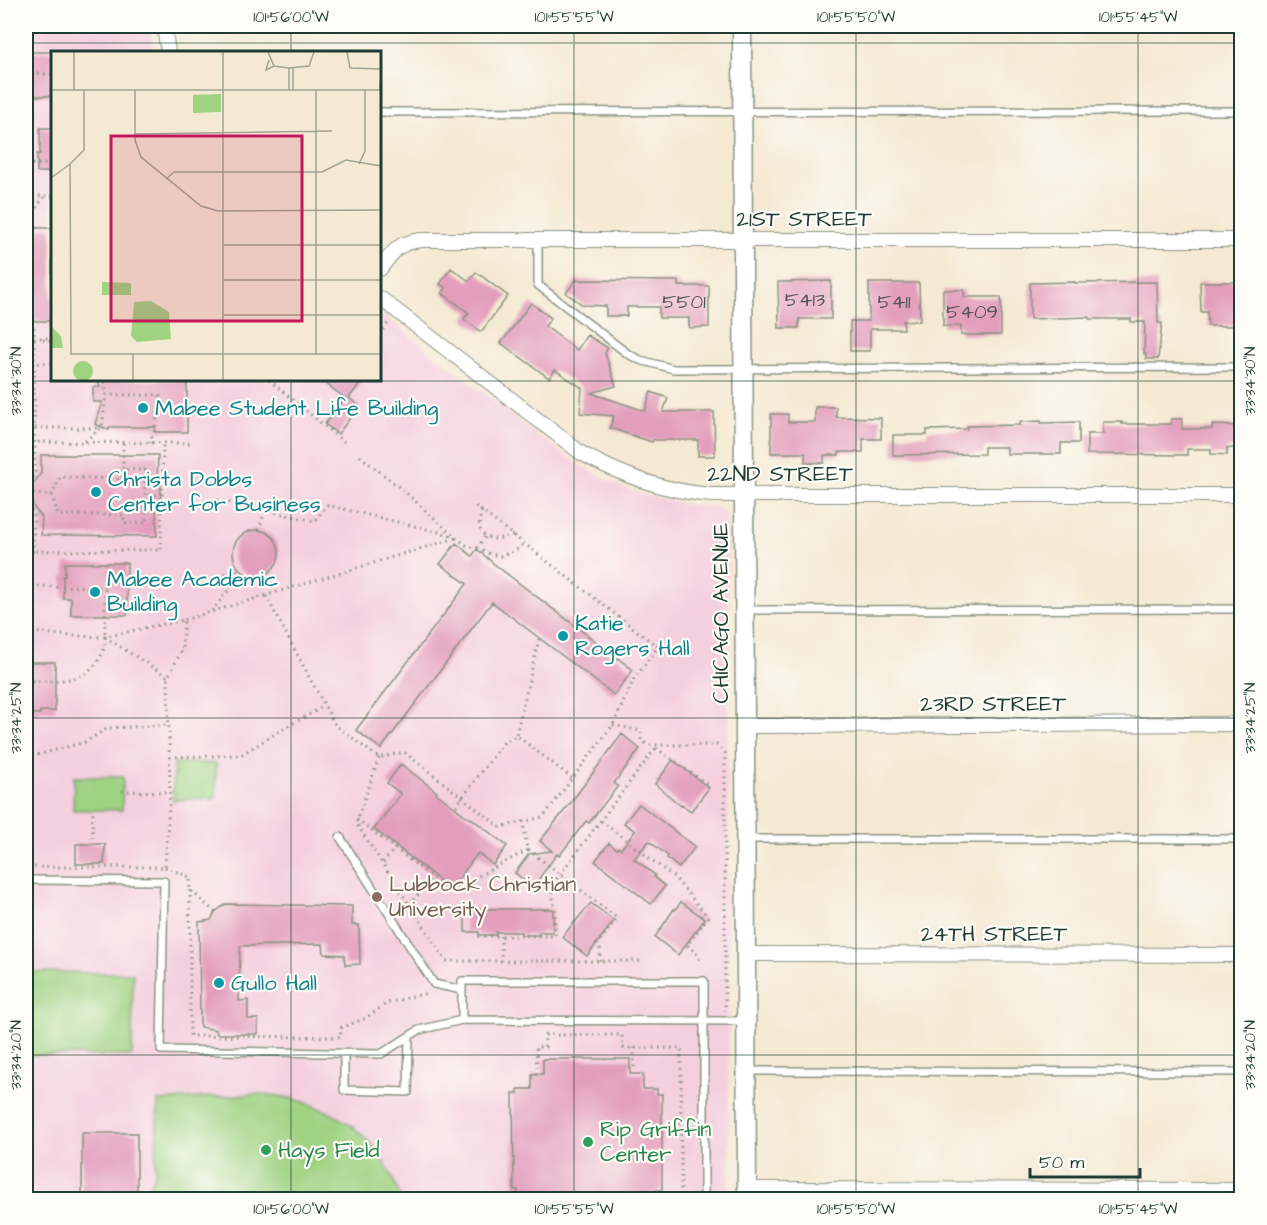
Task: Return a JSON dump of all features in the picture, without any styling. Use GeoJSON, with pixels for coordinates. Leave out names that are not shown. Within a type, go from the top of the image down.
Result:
{"type":"FeatureCollection","features":[{"type":"Feature","properties":{"kind":"street"},"geometry":{"type":"LineString","coordinates":[[164,26],[168,51]]}},
{"type":"Feature","properties":{"kind":"street","name":"CHICAGO AVENUE"},"geometry":{"type":"LineString","coordinates":[[742,26],[747,1194]]}},
{"type":"Feature","properties":{"kind":"street","name":"21ST STREET"},"geometry":{"type":"LineString","coordinates":[[381,268],[400,246],[421,240],[1242,240]]}},
{"type":"Feature","properties":{"kind":"street","name":"22ND STREET"},"geometry":{"type":"LineString","coordinates":[[381,299],[568,443],[597,462],[633,478],[673,490],[744,496],[1242,495]]}},
{"type":"Feature","properties":{"kind":"street","name":"23RD STREET"},"geometry":{"type":"LineString","coordinates":[[745,726],[1242,724]]}},
{"type":"Feature","properties":{"kind":"street","name":"24TH STREET"},"geometry":{"type":"LineString","coordinates":[[746,954],[1242,955]]}},
{"type":"Feature","properties":{"kind":"street"},"geometry":{"type":"LineString","coordinates":[[747,1194],[1242,1190]]}},
{"type":"Feature","properties":{"kind":"lane"},"geometry":{"type":"LineString","coordinates":[[381,112],[1242,111]]}},
{"type":"Feature","properties":{"kind":"lane"},"geometry":{"type":"LineString","coordinates":[[538,239],[538,285],[628,354],[640,360],[674,369],[1242,367]]}},
{"type":"Feature","properties":{"kind":"lane"},"geometry":{"type":"LineString","coordinates":[[745,610],[1242,609]]}},
{"type":"Feature","properties":{"kind":"lane"},"geometry":{"type":"LineString","coordinates":[[340,837],[434,984],[462,990]]}},
{"type":"Feature","properties":{"kind":"lane"},"geometry":{"type":"LineString","coordinates":[[746,839],[1242,839]]}},
{"type":"Feature","properties":{"kind":"lane"},"geometry":{"type":"LineString","coordinates":[[26,880],[164,881],[160,1050],[381,1054],[419,1030],[462,1020],[746,1021]]}},
{"type":"Feature","properties":{"kind":"lane"},"geometry":{"type":"LineString","coordinates":[[462,1020],[462,981],[704,981],[704,1200]]}},
{"type":"Feature","properties":{"kind":"lane"},"geometry":{"type":"LineString","coordinates":[[344,1054],[344,1090],[408,1092],[409,1037]]}},
{"type":"Feature","properties":{"kind":"lane"},"geometry":{"type":"LineString","coordinates":[[746,1071],[1242,1072]]}},
{"type":"Feature","properties":{"kind":"path"},"geometry":{"type":"LineString","coordinates":[[26,73],[51,74]]}},
{"type":"Feature","properties":{"kind":"path"},"geometry":{"type":"LineString","coordinates":[[26,153],[28,154],[26,231]]}},
{"type":"Feature","properties":{"kind":"path"},"geometry":{"type":"LineString","coordinates":[[27,164],[51,164]]}},
{"type":"Feature","properties":{"kind":"path"},"geometry":{"type":"LineString","coordinates":[[28,196],[51,196]]}},
{"type":"Feature","properties":{"kind":"path"},"geometry":{"type":"LineString","coordinates":[[26,222],[45,196]]}},
{"type":"Feature","properties":{"kind":"path"},"geometry":{"type":"LineString","coordinates":[[26,222],[37,228]]}},
{"type":"Feature","properties":{"kind":"path"},"geometry":{"type":"LineString","coordinates":[[26,317],[26,325],[34,325],[35,338],[34,476],[26,494],[27,503],[34,514],[33,551],[26,562]]}},
{"type":"Feature","properties":{"kind":"path"},"geometry":{"type":"LineString","coordinates":[[31,325],[37,321]]}},
{"type":"Feature","properties":{"kind":"path"},"geometry":{"type":"LineString","coordinates":[[381,334],[388,323]]}},
{"type":"Feature","properties":{"kind":"path"},"geometry":{"type":"LineString","coordinates":[[26,336],[34,330]]}},
{"type":"Feature","properties":{"kind":"path"},"geometry":{"type":"LineString","coordinates":[[35,338],[51,340]]}},
{"type":"Feature","properties":{"kind":"path"},"geometry":{"type":"LineString","coordinates":[[26,363],[51,363]]}},
{"type":"Feature","properties":{"kind":"path"},"geometry":{"type":"LineString","coordinates":[[83,442],[100,428],[106,395],[104,381]]}},
{"type":"Feature","properties":{"kind":"path"},"geometry":{"type":"LineString","coordinates":[[270,381],[344,442]]}},
{"type":"Feature","properties":{"kind":"path"},"geometry":{"type":"LineString","coordinates":[[26,400],[35,386]]}},
{"type":"Feature","properties":{"kind":"path"},"geometry":{"type":"LineString","coordinates":[[106,395],[160,395],[155,429],[149,443]]}},
{"type":"Feature","properties":{"kind":"path"},"geometry":{"type":"LineString","coordinates":[[35,428],[100,428]]}},
{"type":"Feature","properties":{"kind":"path"},"geometry":{"type":"LineString","coordinates":[[26,442],[192,443]]}},
{"type":"Feature","properties":{"kind":"path"},"geometry":{"type":"LineString","coordinates":[[123,443],[122,478],[60,477],[52,495],[58,515],[124,515],[124,523],[147,524],[146,470],[123,469]]}},
{"type":"Feature","properties":{"kind":"path"},"geometry":{"type":"LineString","coordinates":[[26,545],[33,551],[161,550],[163,443]]}},
{"type":"Feature","properties":{"kind":"path"},"geometry":{"type":"LineString","coordinates":[[360,456],[466,545],[501,556],[524,544]]}},
{"type":"Feature","properties":{"kind":"path"},"geometry":{"type":"LineString","coordinates":[[26,494],[52,495]]}},
{"type":"Feature","properties":{"kind":"path"},"geometry":{"type":"LineString","coordinates":[[145,495],[162,495]]}},
{"type":"Feature","properties":{"kind":"path"},"geometry":{"type":"LineString","coordinates":[[218,500],[315,521],[327,505],[456,538]]}},
{"type":"Feature","properties":{"kind":"path"},"geometry":{"type":"LineString","coordinates":[[379,758],[404,752],[500,827],[543,817],[613,724],[634,679],[658,647],[474,505]]}},
{"type":"Feature","properties":{"kind":"path"},"geometry":{"type":"LineString","coordinates":[[259,530],[265,510]]}},
{"type":"Feature","properties":{"kind":"path"},"geometry":{"type":"LineString","coordinates":[[482,511],[480,527],[485,537],[496,540],[513,535]]}},
{"type":"Feature","properties":{"kind":"path"},"geometry":{"type":"LineString","coordinates":[[477,548],[485,537]]}},
{"type":"Feature","properties":{"kind":"path"},"geometry":{"type":"LineString","coordinates":[[27,631],[105,637],[184,620],[456,538]]}},
{"type":"Feature","properties":{"kind":"path"},"geometry":{"type":"LineString","coordinates":[[26,681],[55,681],[79,677],[93,668],[98,661],[103,652],[105,637],[106,561]]}},
{"type":"Feature","properties":{"kind":"path"},"geometry":{"type":"LineString","coordinates":[[211,612],[242,573],[239,570],[223,574]]}},
{"type":"Feature","properties":{"kind":"path"},"geometry":{"type":"LineString","coordinates":[[26,586],[105,587]]}},
{"type":"Feature","properties":{"kind":"path"},"geometry":{"type":"LineString","coordinates":[[266,596],[335,724],[379,758]]}},
{"type":"Feature","properties":{"kind":"path"},"geometry":{"type":"LineString","coordinates":[[165,867],[170,792],[168,677],[182,650],[184,620]]}},
{"type":"Feature","properties":{"kind":"path"},"geometry":{"type":"LineString","coordinates":[[105,637],[168,677]]}},
{"type":"Feature","properties":{"kind":"path"},"geometry":{"type":"LineString","coordinates":[[456,806],[504,742],[516,735],[539,639]]}},
{"type":"Feature","properties":{"kind":"path"},"geometry":{"type":"LineString","coordinates":[[170,757],[241,755],[325,706]]}},
{"type":"Feature","properties":{"kind":"path"},"geometry":{"type":"LineString","coordinates":[[613,724],[641,731],[641,740],[648,745],[717,745],[724,753],[725,1012]]}},
{"type":"Feature","properties":{"kind":"path"},"geometry":{"type":"LineString","coordinates":[[26,758],[85,742],[108,728],[170,725]]}},
{"type":"Feature","properties":{"kind":"path"},"geometry":{"type":"LineString","coordinates":[[516,735],[572,778]]}},
{"type":"Feature","properties":{"kind":"path"},"geometry":{"type":"LineString","coordinates":[[657,746],[708,785]]}},
{"type":"Feature","properties":{"kind":"path"},"geometry":{"type":"LineString","coordinates":[[530,889],[551,886],[657,746]]}},
{"type":"Feature","properties":{"kind":"path"},"geometry":{"type":"LineString","coordinates":[[379,758],[356,823],[446,961],[641,961]]}},
{"type":"Feature","properties":{"kind":"path"},"geometry":{"type":"LineString","coordinates":[[122,791],[170,792]]}},
{"type":"Feature","properties":{"kind":"path"},"geometry":{"type":"LineString","coordinates":[[92,844],[93,810]]}},
{"type":"Feature","properties":{"kind":"path"},"geometry":{"type":"LineString","coordinates":[[357,819],[450,891],[528,850]]}},
{"type":"Feature","properties":{"kind":"path"},"geometry":{"type":"LineString","coordinates":[[523,821],[528,850],[617,918],[597,944],[600,947],[600,961]]}},
{"type":"Feature","properties":{"kind":"path"},"geometry":{"type":"LineString","coordinates":[[601,821],[674,877],[708,917],[687,945],[699,956],[699,963]]}},
{"type":"Feature","properties":{"kind":"path"},"geometry":{"type":"LineString","coordinates":[[383,864],[395,848]]}},
{"type":"Feature","properties":{"kind":"path"},"geometry":{"type":"LineString","coordinates":[[26,867],[165,867],[190,877],[190,1036],[341,1037],[341,1028],[366,1018],[387,1003],[427,993]]}},
{"type":"Feature","properties":{"kind":"path"},"geometry":{"type":"LineString","coordinates":[[410,905],[432,877]]}},
{"type":"Feature","properties":{"kind":"path"},"geometry":{"type":"LineString","coordinates":[[478,936],[555,936],[555,911],[551,886]]}},
{"type":"Feature","properties":{"kind":"path"},"geometry":{"type":"LineString","coordinates":[[190,890],[215,912]]}},
{"type":"Feature","properties":{"kind":"path"},"geometry":{"type":"LineString","coordinates":[[501,936],[501,961]]}},
{"type":"Feature","properties":{"kind":"path"},"geometry":{"type":"LineString","coordinates":[[537,1074],[536,1047],[545,1047],[545,1035],[622,1035],[623,1048],[681,1048],[681,1200]]}},
{"type":"Feature","properties":{"kind":"path"},"geometry":{"type":"LineString","coordinates":[[630,1069],[634,1069],[634,1048]]}},
{"type":"Feature","properties":{"kind":"shaded area","name":"Lubbock Christian University"},"geometry":{"type":"Polygon","coordinates":[[[26,26],[151,26],[154,51],[51,51],[51,381],[381,381],[381,314],[581,466],[617,485],[644,495],[686,504],[716,506],[726,514],[728,525],[729,1199],[26,1199],[26,26]]]}},
{"type":"Feature","properties":{"kind":"green space"},"geometry":{"type":"Polygon","coordinates":[[[174,763],[216,763],[216,798],[173,800],[174,763]]]}},
{"type":"Feature","properties":{"kind":"green space"},"geometry":{"type":"Polygon","coordinates":[[[74,777],[123,777],[122,810],[73,810],[74,777]]]}},
{"type":"Feature","properties":{"kind":"green space"},"geometry":{"type":"Polygon","coordinates":[[[26,972],[133,973],[132,1056],[26,1055],[26,972]]]}},
{"type":"Feature","properties":{"kind":"green space","name":"Hays Field"},"geometry":{"type":"Polygon","coordinates":[[[254,1094],[301,1101],[333,1114],[347,1123],[370,1143],[379,1155],[401,1199],[142,1199],[155,1175],[158,1101],[254,1094]]]}},
{"type":"Feature","properties":{"kind":"building"},"geometry":{"type":"Polygon","coordinates":[[[26,52],[51,52],[51,96],[26,96],[26,52]]]}},
{"type":"Feature","properties":{"kind":"building"},"geometry":{"type":"Polygon","coordinates":[[[40,128],[51,128],[51,172],[37,172],[37,154],[40,154],[40,128]]]}},
{"type":"Feature","properties":{"kind":"building"},"geometry":{"type":"Polygon","coordinates":[[[30,228],[51,228],[51,321],[30,321],[30,228]]]}},
{"type":"Feature","properties":{"kind":"building"},"geometry":{"type":"Polygon","coordinates":[[[451,268],[469,281],[476,272],[508,296],[481,332],[464,319],[469,313],[442,293],[446,288],[440,284],[451,268]]]}},
{"type":"Feature","properties":{"kind":"building"},"geometry":{"type":"Polygon","coordinates":[[[576,280],[678,281],[678,286],[709,286],[709,327],[689,328],[689,318],[659,318],[659,307],[627,307],[627,316],[606,316],[606,306],[583,305],[566,293],[576,280]]]}},
{"type":"Feature","properties":{"kind":"building"},"geometry":{"type":"Polygon","coordinates":[[[831,281],[831,319],[799,319],[799,328],[779,328],[778,282],[831,281]]]}},
{"type":"Feature","properties":{"kind":"building"},"geometry":{"type":"Polygon","coordinates":[[[1157,282],[1158,323],[1162,323],[1158,359],[1146,359],[1146,354],[1144,354],[1145,322],[1131,322],[1131,319],[1089,319],[1089,317],[1030,319],[1030,283],[1157,282]]]}},
{"type":"Feature","properties":{"kind":"building"},"geometry":{"type":"Polygon","coordinates":[[[1200,282],[1242,282],[1242,315],[1237,315],[1237,326],[1208,326],[1207,312],[1201,312],[1200,282]]]}},
{"type":"Feature","properties":{"kind":"building"},"geometry":{"type":"Polygon","coordinates":[[[869,283],[919,283],[920,321],[903,321],[904,329],[870,329],[870,351],[850,351],[850,321],[869,321],[869,283]]]}},
{"type":"Feature","properties":{"kind":"building"},"geometry":{"type":"Polygon","coordinates":[[[943,290],[964,290],[964,297],[1001,297],[1001,335],[961,335],[961,326],[943,326],[943,290]]]}},
{"type":"Feature","properties":{"kind":"building"},"geometry":{"type":"Polygon","coordinates":[[[531,303],[551,318],[545,326],[577,350],[587,335],[608,348],[605,353],[616,386],[591,393],[645,411],[651,392],[668,398],[663,412],[714,412],[715,456],[698,456],[698,440],[653,440],[652,442],[610,428],[614,416],[580,413],[582,388],[555,370],[549,378],[501,343],[531,303]]]}},
{"type":"Feature","properties":{"kind":"building","name":"Mabee Student Life Building"},"geometry":{"type":"Polygon","coordinates":[[[98,381],[187,381],[187,432],[155,432],[155,427],[110,427],[109,430],[95,424],[102,402],[93,402],[93,387],[100,387],[98,381]]]}},
{"type":"Feature","properties":{"kind":"building"},"geometry":{"type":"Polygon","coordinates":[[[322,381],[362,381],[349,398],[359,406],[338,434],[325,424],[345,398],[322,381]]]}},
{"type":"Feature","properties":{"kind":"building"},"geometry":{"type":"Polygon","coordinates":[[[815,407],[836,407],[836,417],[881,418],[881,439],[863,439],[863,452],[839,452],[839,455],[824,455],[824,463],[805,463],[805,453],[771,453],[771,414],[788,414],[788,422],[815,422],[815,407]]]}},
{"type":"Feature","properties":{"kind":"building"},"geometry":{"type":"Polygon","coordinates":[[[1171,419],[1182,419],[1182,429],[1212,429],[1212,425],[1242,426],[1242,448],[1227,448],[1227,455],[1211,454],[1211,449],[1187,449],[1187,455],[1087,454],[1087,434],[1103,434],[1103,422],[1171,424],[1171,419]]]}},
{"type":"Feature","properties":{"kind":"building"},"geometry":{"type":"Polygon","coordinates":[[[1041,421],[1041,423],[1079,422],[1079,443],[1061,443],[1061,454],[1007,454],[1007,447],[984,447],[984,454],[893,455],[893,435],[927,435],[927,430],[967,429],[967,426],[1020,425],[1020,422],[1041,421]]]}},
{"type":"Feature","properties":{"kind":"building","name":"Christa Dobbs Center for Business"},"geometry":{"type":"Polygon","coordinates":[[[41,455],[158,455],[157,483],[161,483],[160,506],[156,507],[157,536],[41,535],[42,517],[34,508],[31,498],[32,486],[41,473],[41,455]]]}},
{"type":"Feature","properties":{"kind":"building"},"geometry":{"type":"Polygon","coordinates":[[[261,530],[273,536],[278,544],[278,562],[273,570],[265,575],[251,576],[243,573],[236,566],[233,548],[236,540],[243,533],[261,530]]]}},
{"type":"Feature","properties":{"kind":"building","name":"Katie Rogers Hall"},"geometry":{"type":"Polygon","coordinates":[[[456,543],[472,556],[477,549],[633,670],[614,695],[492,602],[381,749],[356,730],[467,584],[440,564],[456,543]]]}},
{"type":"Feature","properties":{"kind":"building","name":"Mabee Academic Building"},"geometry":{"type":"Polygon","coordinates":[[[65,563],[127,563],[127,615],[71,615],[71,598],[63,598],[65,563]]]}},
{"type":"Feature","properties":{"kind":"building"},"geometry":{"type":"Polygon","coordinates":[[[26,662],[55,662],[55,711],[26,714],[26,662]]]}},
{"type":"Feature","properties":{"kind":"building"},"geometry":{"type":"Polygon","coordinates":[[[622,734],[640,749],[614,783],[618,786],[589,823],[586,821],[559,856],[557,854],[533,887],[515,873],[529,854],[552,851],[540,841],[622,734]]]}},
{"type":"Feature","properties":{"kind":"building"},"geometry":{"type":"Polygon","coordinates":[[[673,760],[709,788],[691,811],[681,806],[655,784],[673,760]]]}},
{"type":"Feature","properties":{"kind":"building"},"geometry":{"type":"Polygon","coordinates":[[[401,764],[507,846],[493,865],[478,853],[451,889],[374,829],[401,794],[387,783],[401,764]]]}},
{"type":"Feature","properties":{"kind":"building"},"geometry":{"type":"Polygon","coordinates":[[[639,804],[695,847],[679,868],[649,841],[634,859],[665,886],[651,904],[595,861],[609,843],[621,849],[635,831],[624,823],[639,804]]]}},
{"type":"Feature","properties":{"kind":"building"},"geometry":{"type":"Polygon","coordinates":[[[76,844],[105,844],[104,864],[76,864],[76,844]]]}},
{"type":"Feature","properties":{"kind":"building"},"geometry":{"type":"Polygon","coordinates":[[[681,902],[705,919],[678,955],[655,937],[681,902]]]}},
{"type":"Feature","properties":{"kind":"building"},"geometry":{"type":"Polygon","coordinates":[[[591,903],[614,921],[587,956],[562,937],[591,903]]]}},
{"type":"Feature","properties":{"kind":"building","name":"Gullo Hall"},"geometry":{"type":"Polygon","coordinates":[[[226,904],[352,906],[352,925],[359,925],[360,964],[345,965],[344,955],[324,954],[323,944],[240,946],[239,1001],[248,1000],[248,1019],[258,1019],[258,1034],[217,1034],[216,1030],[200,1027],[199,922],[211,920],[215,912],[226,904]]]}},
{"type":"Feature","properties":{"kind":"building"},"geometry":{"type":"Polygon","coordinates":[[[465,909],[553,909],[553,932],[539,932],[539,935],[496,932],[496,935],[479,935],[479,932],[465,932],[465,909]]]}},
{"type":"Feature","properties":{"kind":"building","name":"Rip Griffin Center"},"geometry":{"type":"Polygon","coordinates":[[[543,1059],[630,1059],[630,1074],[643,1074],[643,1089],[657,1089],[657,1094],[662,1094],[662,1190],[657,1190],[657,1195],[643,1195],[643,1200],[533,1200],[533,1196],[518,1196],[518,1190],[514,1190],[513,1093],[518,1093],[518,1089],[532,1089],[532,1074],[543,1074],[543,1059]]]}},
{"type":"Feature","properties":{"kind":"building"},"geometry":{"type":"Polygon","coordinates":[[[82,1133],[137,1133],[137,1200],[82,1200],[82,1133]]]}},
{"type":"Feature","properties":{"kind":"place","name":"Mabee Student Life Building"},"geometry":{"type":"Point","coordinates":[143,408]}},
{"type":"Feature","properties":{"kind":"place","name":"Christa Dobbs Center for Business"},"geometry":{"type":"Point","coordinates":[96,492]}},
{"type":"Feature","properties":{"kind":"place","name":"Mabee Academic Building"},"geometry":{"type":"Point","coordinates":[95,592]}},
{"type":"Feature","properties":{"kind":"place","name":"Katie Rogers Hall"},"geometry":{"type":"Point","coordinates":[563,636]}},
{"type":"Feature","properties":{"kind":"place","name":"Lubbock Christian University"},"geometry":{"type":"Point","coordinates":[377,897]}},
{"type":"Feature","properties":{"kind":"place","name":"Gullo Hall"},"geometry":{"type":"Point","coordinates":[219,983]}},
{"type":"Feature","properties":{"kind":"place","name":"Rip Griffin Center"},"geometry":{"type":"Point","coordinates":[588,1142]}},
{"type":"Feature","properties":{"kind":"place","name":"Hays Field"},"geometry":{"type":"Point","coordinates":[266,1150]}}]}
